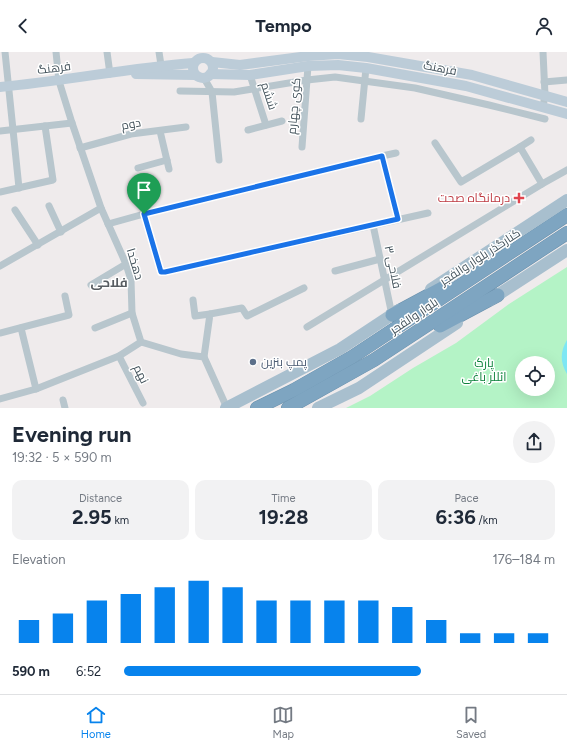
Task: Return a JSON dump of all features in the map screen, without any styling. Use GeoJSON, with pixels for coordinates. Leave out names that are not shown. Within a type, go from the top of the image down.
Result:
{"type":"FeatureCollection","features":[{"type":"Feature","properties":{"kind":"highway","name":"بلوار والفجر"},"geometry":{"type":"LineString","coordinates":[[257,408],[294,390],[352,357],[567,216]]}},
{"type":"Feature","properties":{"kind":"highway","name":"بلوار والفجر"},"geometry":{"type":"LineString","coordinates":[[288,408],[374,360],[567,233]]}},
{"type":"Feature","properties":{"kind":"highway"},"geometry":{"type":"LineString","coordinates":[[392,315],[518,247]]}},
{"type":"Feature","properties":{"kind":"highway"},"geometry":{"type":"LineString","coordinates":[[374,360],[498,295]]}},
{"type":"Feature","properties":{"kind":"main road","name":"کنارگذر بلوار والفجر"},"geometry":{"type":"LineString","coordinates":[[227,408],[340,349],[567,200]]}},
{"type":"Feature","properties":{"kind":"main road"},"geometry":{"type":"LineString","coordinates":[[318,408],[359,388],[567,250]]}},
{"type":"Feature","properties":{"kind":"street"},"geometry":{"type":"LineString","coordinates":[[5,52],[4,87],[13,129],[19,188]]}},
{"type":"Feature","properties":{"kind":"street","name":"دهخدا"},"geometry":{"type":"LineString","coordinates":[[56,52],[59,81],[80,148],[101,208],[126,264],[131,280],[132,313],[141,342]]}},
{"type":"Feature","properties":{"kind":"street"},"geometry":{"type":"LineString","coordinates":[[108,52],[110,74]]}},
{"type":"Feature","properties":{"kind":"street"},"geometry":{"type":"LineString","coordinates":[[159,52],[161,65]]}},
{"type":"Feature","properties":{"kind":"street"},"geometry":{"type":"LineString","coordinates":[[543,52],[545,95],[543,107]]}},
{"type":"Feature","properties":{"kind":"street","name":"فرهنگ"},"geometry":{"type":"LineString","coordinates":[[210,58],[240,65],[308,56],[338,54],[368,57],[472,75],[567,102]]}},
{"type":"Feature","properties":{"kind":"street"},"geometry":{"type":"LineString","coordinates":[[203,76],[213,68],[210,58],[196,58],[192,69],[203,76],[212,92],[219,160]]}},
{"type":"Feature","properties":{"kind":"street","name":"فرهنگ"},"geometry":{"type":"LineString","coordinates":[[4,87],[110,74],[196,58]]}},
{"type":"Feature","properties":{"kind":"street","name":"فرهنگ"},"geometry":{"type":"LineString","coordinates":[[110,74],[203,76],[250,74],[308,66],[338,65],[366,68],[466,86],[567,114]]}},
{"type":"Feature","properties":{"kind":"street","name":"کوی چهارم"},"geometry":{"type":"LineString","coordinates":[[302,147],[308,66]]}},
{"type":"Feature","properties":{"kind":"street"},"geometry":{"type":"LineString","coordinates":[[361,119],[366,68]]}},
{"type":"Feature","properties":{"kind":"street","name":"ششم"},"geometry":{"type":"LineString","coordinates":[[250,74],[266,125]]}},
{"type":"Feature","properties":{"kind":"street"},"geometry":{"type":"LineString","coordinates":[[180,90],[234,92],[335,77],[415,88],[546,119]]}},
{"type":"Feature","properties":{"kind":"street"},"geometry":{"type":"LineString","coordinates":[[544,82],[567,80]]}},
{"type":"Feature","properties":{"kind":"street"},"geometry":{"type":"LineString","coordinates":[[248,130],[282,121]]}},
{"type":"Feature","properties":{"kind":"street"},"geometry":{"type":"LineString","coordinates":[[0,131],[72,123]]}},
{"type":"Feature","properties":{"kind":"street"},"geometry":{"type":"LineString","coordinates":[[0,192],[53,180],[45,126]]}},
{"type":"Feature","properties":{"kind":"street","name":"دوم"},"geometry":{"type":"LineString","coordinates":[[80,148],[131,134],[186,127]]}},
{"type":"Feature","properties":{"kind":"street"},"geometry":{"type":"LineString","coordinates":[[160,131],[169,169]]}},
{"type":"Feature","properties":{"kind":"street"},"geometry":{"type":"LineString","coordinates":[[435,143],[461,182],[531,140]]}},
{"type":"Feature","properties":{"kind":"street"},"geometry":{"type":"LineString","coordinates":[[520,147],[542,184]]}},
{"type":"Feature","properties":{"kind":"street"},"geometry":{"type":"LineString","coordinates":[[108,224],[396,153]]}},
{"type":"Feature","properties":{"kind":"street"},"geometry":{"type":"LineString","coordinates":[[382,156],[398,219]]}},
{"type":"Feature","properties":{"kind":"street"},"geometry":{"type":"LineString","coordinates":[[138,168],[168,160]]}},
{"type":"Feature","properties":{"kind":"street"},"geometry":{"type":"LineString","coordinates":[[307,327],[567,170]]}},
{"type":"Feature","properties":{"kind":"street"},"geometry":{"type":"LineString","coordinates":[[49,206],[61,232]]}},
{"type":"Feature","properties":{"kind":"street"},"geometry":{"type":"LineString","coordinates":[[0,266],[101,208]]}},
{"type":"Feature","properties":{"kind":"street"},"geometry":{"type":"LineString","coordinates":[[15,210],[38,245]]}},
{"type":"Feature","properties":{"kind":"street"},"geometry":{"type":"LineString","coordinates":[[144,214],[161,272],[165,272],[428,213]]}},
{"type":"Feature","properties":{"kind":"street","name":"فلاحی ۳"},"geometry":{"type":"LineString","coordinates":[[373,225],[392,315]]}},
{"type":"Feature","properties":{"kind":"street"},"geometry":{"type":"LineString","coordinates":[[335,271],[380,259]]}},
{"type":"Feature","properties":{"kind":"street"},"geometry":{"type":"LineString","coordinates":[[91,285],[126,264]]}},
{"type":"Feature","properties":{"kind":"street"},"geometry":{"type":"LineString","coordinates":[[193,300],[195,316],[242,308],[247,316],[304,288]]}},
{"type":"Feature","properties":{"kind":"street"},"geometry":{"type":"LineString","coordinates":[[0,333],[69,315],[65,296]]}},
{"type":"Feature","properties":{"kind":"street"},"geometry":{"type":"LineString","coordinates":[[95,328],[132,313]]}},
{"type":"Feature","properties":{"kind":"street"},"geometry":{"type":"LineString","coordinates":[[210,314],[204,357],[227,408]]}},
{"type":"Feature","properties":{"kind":"street"},"geometry":{"type":"LineString","coordinates":[[21,328],[36,389]]}},
{"type":"Feature","properties":{"kind":"street"},"geometry":{"type":"LineString","coordinates":[[0,399],[36,389],[119,356],[141,342],[182,354],[204,357]]}},
{"type":"Feature","properties":{"kind":"street","name":"نهم"},"geometry":{"type":"LineString","coordinates":[[119,356],[143,403]]}},
{"type":"Feature","properties":{"kind":"street"},"geometry":{"type":"LineString","coordinates":[[63,400],[65,408]]}},
{"type":"Feature","properties":{"kind":"green space","name":"پارک ائللر باغی"},"geometry":{"type":"Polygon","coordinates":[[[567,267],[567,408],[346,408],[370,396],[413,368],[456,343],[509,304],[567,267]]]}},
{"type":"Feature","properties":{"kind":"water"},"geometry":{"type":"Polygon","coordinates":[[[567,340],[567,374],[563,366],[562,353],[567,340]]]}},
{"type":"Feature","properties":{"kind":"place","name":"درمانگاه صحت"},"geometry":{"type":"Point","coordinates":[519,198]}},
{"type":"Feature","properties":{"kind":"place","name":"پمپ بنزین"},"geometry":{"type":"Point","coordinates":[253,362]}},
{"type":"Feature","properties":{"kind":"district","name":"فلاحی"},"geometry":{"type":"Point","coordinates":[109,282]}},
{"type":"Feature","properties":{"kind":"route"},"geometry":{"type":"LineString","coordinates":[[382,156],[398,219],[161,272],[144,214],[382,156]]}}]}
